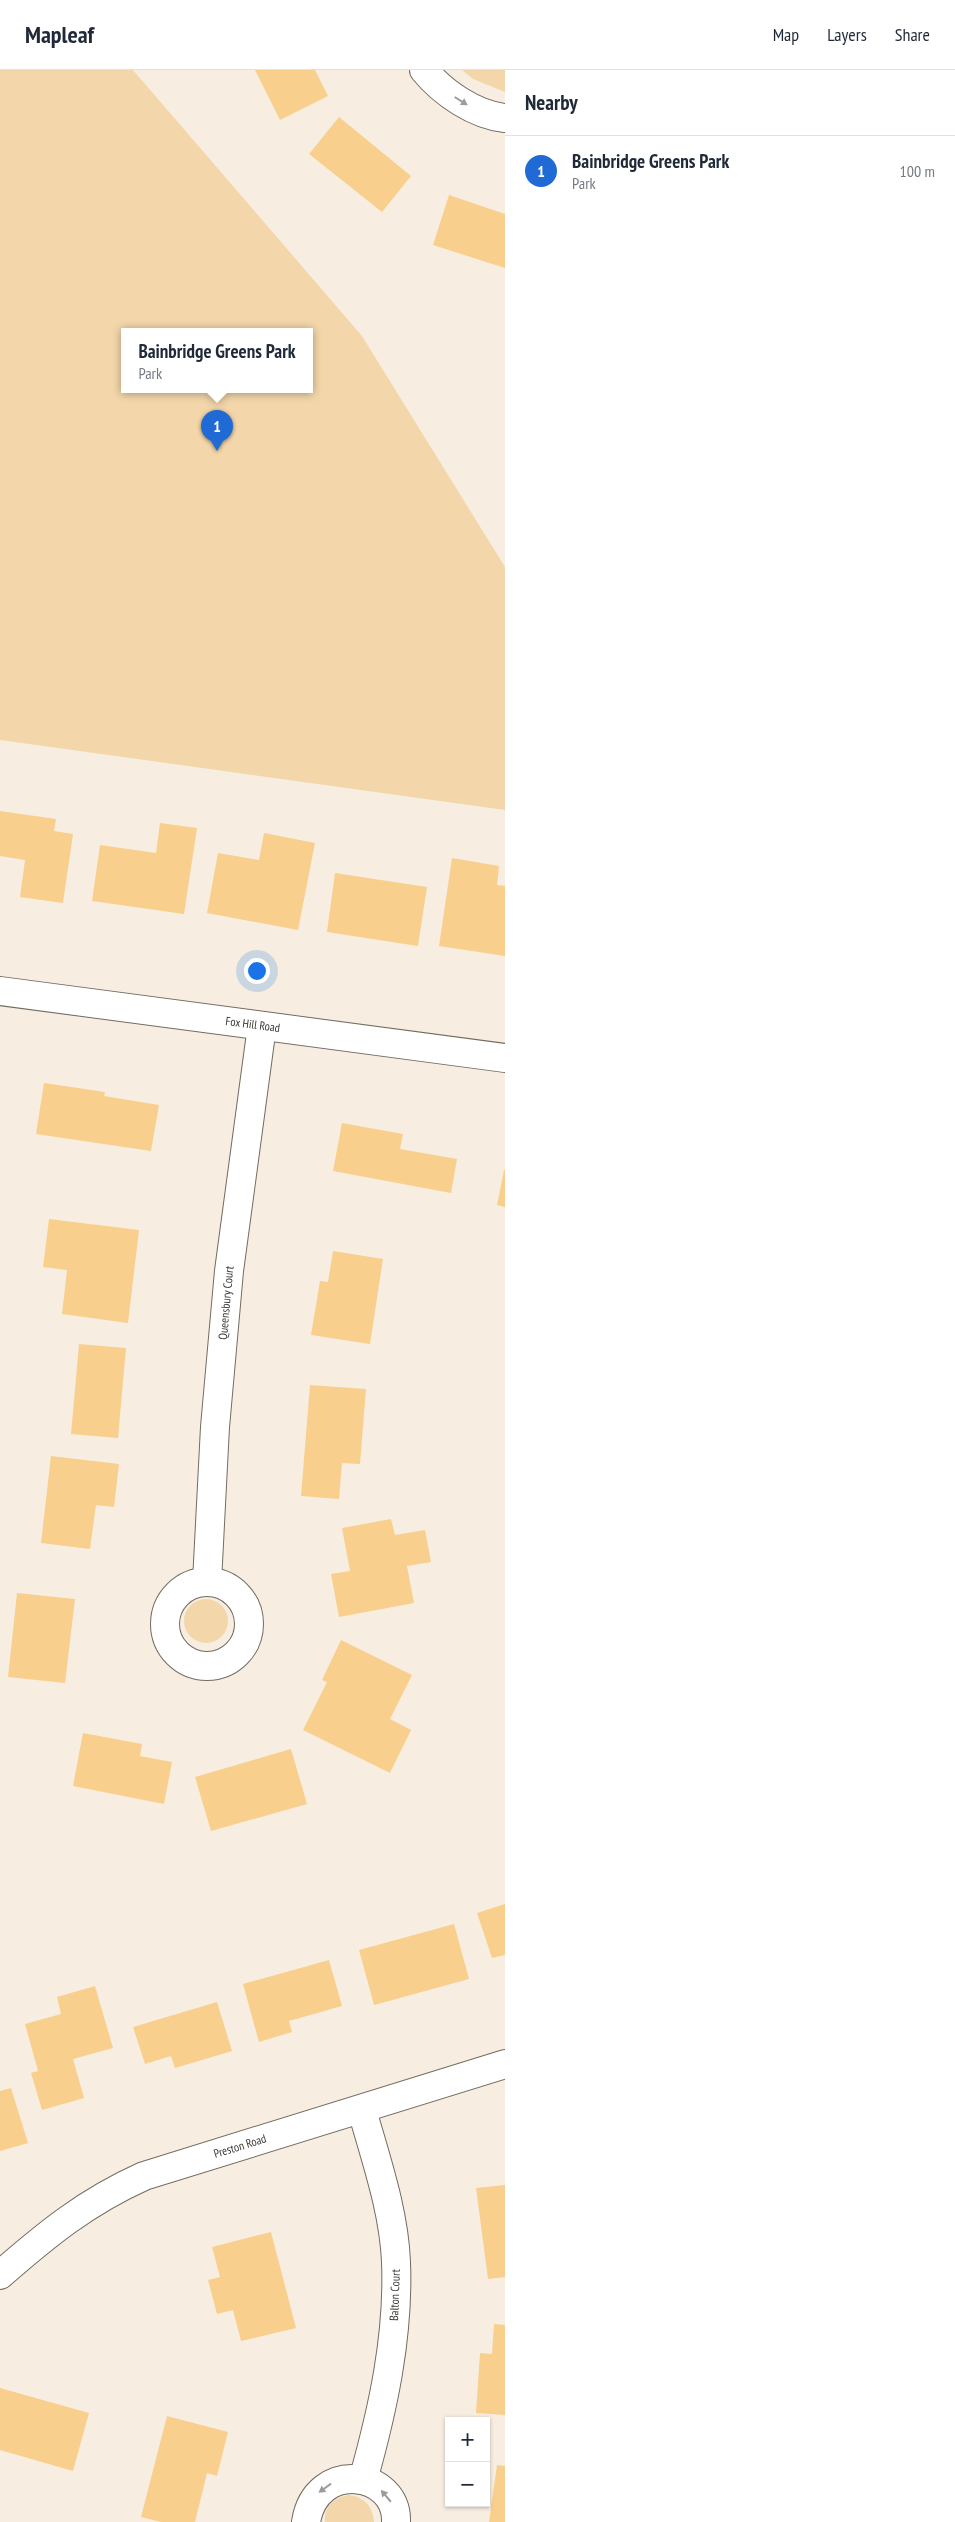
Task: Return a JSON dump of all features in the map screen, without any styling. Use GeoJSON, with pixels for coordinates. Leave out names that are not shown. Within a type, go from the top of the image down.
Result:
{"type":"FeatureCollection","features":[{"type":"Feature","properties":{"kind":"street"},"geometry":{"type":"LineString","coordinates":[[424,70],[434,82],[464,104],[505,118]]}},
{"type":"Feature","properties":{"kind":"street","name":"Fox Hill Road"},"geometry":{"type":"LineString","coordinates":[[0,991],[505,1058]]}},
{"type":"Feature","properties":{"kind":"street","name":"Queensbury Court"},"geometry":{"type":"LineString","coordinates":[[207,1582],[216,1427],[229,1271],[262,1026]]}},
{"type":"Feature","properties":{"kind":"street","name":"Preston Road"},"geometry":{"type":"LineString","coordinates":[[0,2275],[51,2231],[82,2209],[108,2192],[135,2180],[505,2064]]}},
{"type":"Feature","properties":{"kind":"street","name":"Balton Court"},"geometry":{"type":"LineString","coordinates":[[362,2110],[388,2204],[396,2261],[396,2314],[388,2374],[363,2480]]}},
{"type":"Feature","properties":{"kind":"street"},"geometry":{"type":"LineString","coordinates":[[306,2522],[308,2510],[324,2488],[344,2479],[363,2480],[385,2493],[392,2504],[396,2522]]}},
{"type":"Feature","properties":{"kind":"shaded area"},"geometry":{"type":"Polygon","coordinates":[[[0,70],[133,70],[362,336],[505,567],[505,810],[0,740],[0,70]]]}},
{"type":"Feature","properties":{"kind":"shaded area"},"geometry":{"type":"Polygon","coordinates":[[[462,70],[505,70],[505,92],[473,79],[462,70]]]}},
{"type":"Feature","properties":{"kind":"shaded area"},"geometry":{"type":"Polygon","coordinates":[[[202,1599],[210,1599],[222,1605],[228,1621],[222,1637],[210,1643],[202,1643],[190,1637],[184,1625],[184,1617],[190,1605],[202,1599]]]}},
{"type":"Feature","properties":{"kind":"shaded area"},"geometry":{"type":"Polygon","coordinates":[[[349,2495],[367,2503],[372,2511],[374,2522],[325,2522],[328,2507],[339,2498],[349,2495]]]}},
{"type":"Feature","properties":{"kind":"building"},"geometry":{"type":"Polygon","coordinates":[[[255,70],[315,70],[328,96],[280,120],[255,70]]]}},
{"type":"Feature","properties":{"kind":"building"},"geometry":{"type":"Polygon","coordinates":[[[339,117],[411,176],[382,212],[309,154],[339,117]]]}},
{"type":"Feature","properties":{"kind":"building"},"geometry":{"type":"Polygon","coordinates":[[[449,195],[505,214],[505,268],[433,245],[449,195]]]}},
{"type":"Feature","properties":{"kind":"building"},"geometry":{"type":"Polygon","coordinates":[[[0,811],[56,819],[54,831],[73,834],[63,903],[20,897],[25,860],[0,856],[0,811]]]}},
{"type":"Feature","properties":{"kind":"building"},"geometry":{"type":"Polygon","coordinates":[[[160,823],[197,828],[184,914],[92,901],[100,845],[156,853],[160,823]]]}},
{"type":"Feature","properties":{"kind":"building"},"geometry":{"type":"Polygon","coordinates":[[[264,833],[315,843],[298,930],[207,913],[218,853],[259,860],[264,833]]]}},
{"type":"Feature","properties":{"kind":"building"},"geometry":{"type":"Polygon","coordinates":[[[452,858],[499,866],[497,885],[505,886],[505,956],[439,946],[452,858]]]}},
{"type":"Feature","properties":{"kind":"building"},"geometry":{"type":"Polygon","coordinates":[[[335,873],[427,887],[418,946],[327,932],[335,873]]]}},
{"type":"Feature","properties":{"kind":"building"},"geometry":{"type":"Polygon","coordinates":[[[44,1083],[105,1092],[104,1096],[159,1105],[151,1151],[36,1134],[44,1083]]]}},
{"type":"Feature","properties":{"kind":"building"},"geometry":{"type":"Polygon","coordinates":[[[342,1123],[403,1134],[400,1149],[457,1159],[451,1193],[333,1171],[342,1123]]]}},
{"type":"Feature","properties":{"kind":"building"},"geometry":{"type":"Polygon","coordinates":[[[505,1170],[505,1207],[497,1205],[505,1170]]]}},
{"type":"Feature","properties":{"kind":"building"},"geometry":{"type":"Polygon","coordinates":[[[49,1219],[139,1230],[128,1323],[62,1314],[67,1270],[43,1267],[49,1219]]]}},
{"type":"Feature","properties":{"kind":"building"},"geometry":{"type":"Polygon","coordinates":[[[333,1251],[383,1259],[370,1344],[311,1335],[320,1281],[328,1282],[333,1251]]]}},
{"type":"Feature","properties":{"kind":"building"},"geometry":{"type":"Polygon","coordinates":[[[79,1344],[126,1348],[118,1438],[71,1434],[79,1344]]]}},
{"type":"Feature","properties":{"kind":"building"},"geometry":{"type":"Polygon","coordinates":[[[310,1385],[366,1389],[360,1464],[342,1463],[339,1499],[301,1496],[310,1385]]]}},
{"type":"Feature","properties":{"kind":"building"},"geometry":{"type":"Polygon","coordinates":[[[51,1456],[119,1464],[114,1507],[96,1505],[90,1549],[41,1543],[51,1456]]]}},
{"type":"Feature","properties":{"kind":"building"},"geometry":{"type":"Polygon","coordinates":[[[391,1519],[395,1535],[425,1530],[431,1562],[407,1566],[414,1603],[339,1617],[331,1574],[350,1571],[342,1528],[391,1519]]]}},
{"type":"Feature","properties":{"kind":"building"},"geometry":{"type":"Polygon","coordinates":[[[17,1593],[75,1599],[65,1683],[8,1677],[17,1593]]]}},
{"type":"Feature","properties":{"kind":"building"},"geometry":{"type":"Polygon","coordinates":[[[341,1640],[412,1675],[390,1719],[411,1730],[390,1773],[303,1730],[327,1682],[322,1680],[341,1640]]]}},
{"type":"Feature","properties":{"kind":"building"},"geometry":{"type":"Polygon","coordinates":[[[83,1733],[142,1744],[140,1756],[172,1762],[164,1804],[73,1786],[83,1733]]]}},
{"type":"Feature","properties":{"kind":"building"},"geometry":{"type":"Polygon","coordinates":[[[291,1749],[307,1804],[211,1831],[195,1777],[291,1749]]]}},
{"type":"Feature","properties":{"kind":"building"},"geometry":{"type":"Polygon","coordinates":[[[505,1904],[505,1955],[492,1958],[477,1913],[505,1904]]]}},
{"type":"Feature","properties":{"kind":"building"},"geometry":{"type":"Polygon","coordinates":[[[454,1924],[469,1979],[374,2005],[359,1950],[454,1924]]]}},
{"type":"Feature","properties":{"kind":"building"},"geometry":{"type":"Polygon","coordinates":[[[329,1960],[342,2006],[289,2021],[292,2032],[259,2042],[243,1984],[329,1960]]]}},
{"type":"Feature","properties":{"kind":"building"},"geometry":{"type":"Polygon","coordinates":[[[95,1986],[113,2048],[73,2059],[84,2098],[42,2110],[31,2073],[38,2071],[25,2024],[61,2014],[57,1997],[95,1986]]]}},
{"type":"Feature","properties":{"kind":"building"},"geometry":{"type":"Polygon","coordinates":[[[217,2002],[232,2051],[175,2068],[171,2056],[145,2064],[133,2027],[217,2002]]]}},
{"type":"Feature","properties":{"kind":"building"},"geometry":{"type":"Polygon","coordinates":[[[11,2088],[28,2143],[0,2151],[0,2091],[11,2088]]]}},
{"type":"Feature","properties":{"kind":"building"},"geometry":{"type":"Polygon","coordinates":[[[505,2185],[505,2277],[488,2279],[476,2188],[505,2185]]]}},
{"type":"Feature","properties":{"kind":"building"},"geometry":{"type":"Polygon","coordinates":[[[271,2232],[296,2328],[241,2341],[233,2310],[217,2314],[208,2280],[220,2277],[212,2247],[271,2232]]]}},
{"type":"Feature","properties":{"kind":"building"},"geometry":{"type":"Polygon","coordinates":[[[494,2324],[505,2325],[505,2415],[476,2413],[480,2353],[492,2354],[494,2324]]]}},
{"type":"Feature","properties":{"kind":"building"},"geometry":{"type":"Polygon","coordinates":[[[0,2388],[89,2413],[73,2471],[0,2450],[0,2388]]]}},
{"type":"Feature","properties":{"kind":"building"},"geometry":{"type":"Polygon","coordinates":[[[167,2416],[228,2432],[217,2476],[207,2473],[195,2522],[161,2522],[141,2517],[167,2416]]]}},
{"type":"Feature","properties":{"kind":"building"},"geometry":{"type":"Polygon","coordinates":[[[497,2465],[505,2466],[505,2522],[489,2522],[497,2465]]]}},
{"type":"Feature","properties":{"kind":"place","name":"Bainbridge Greens Park"},"geometry":{"type":"Point","coordinates":[217,451]}}]}
